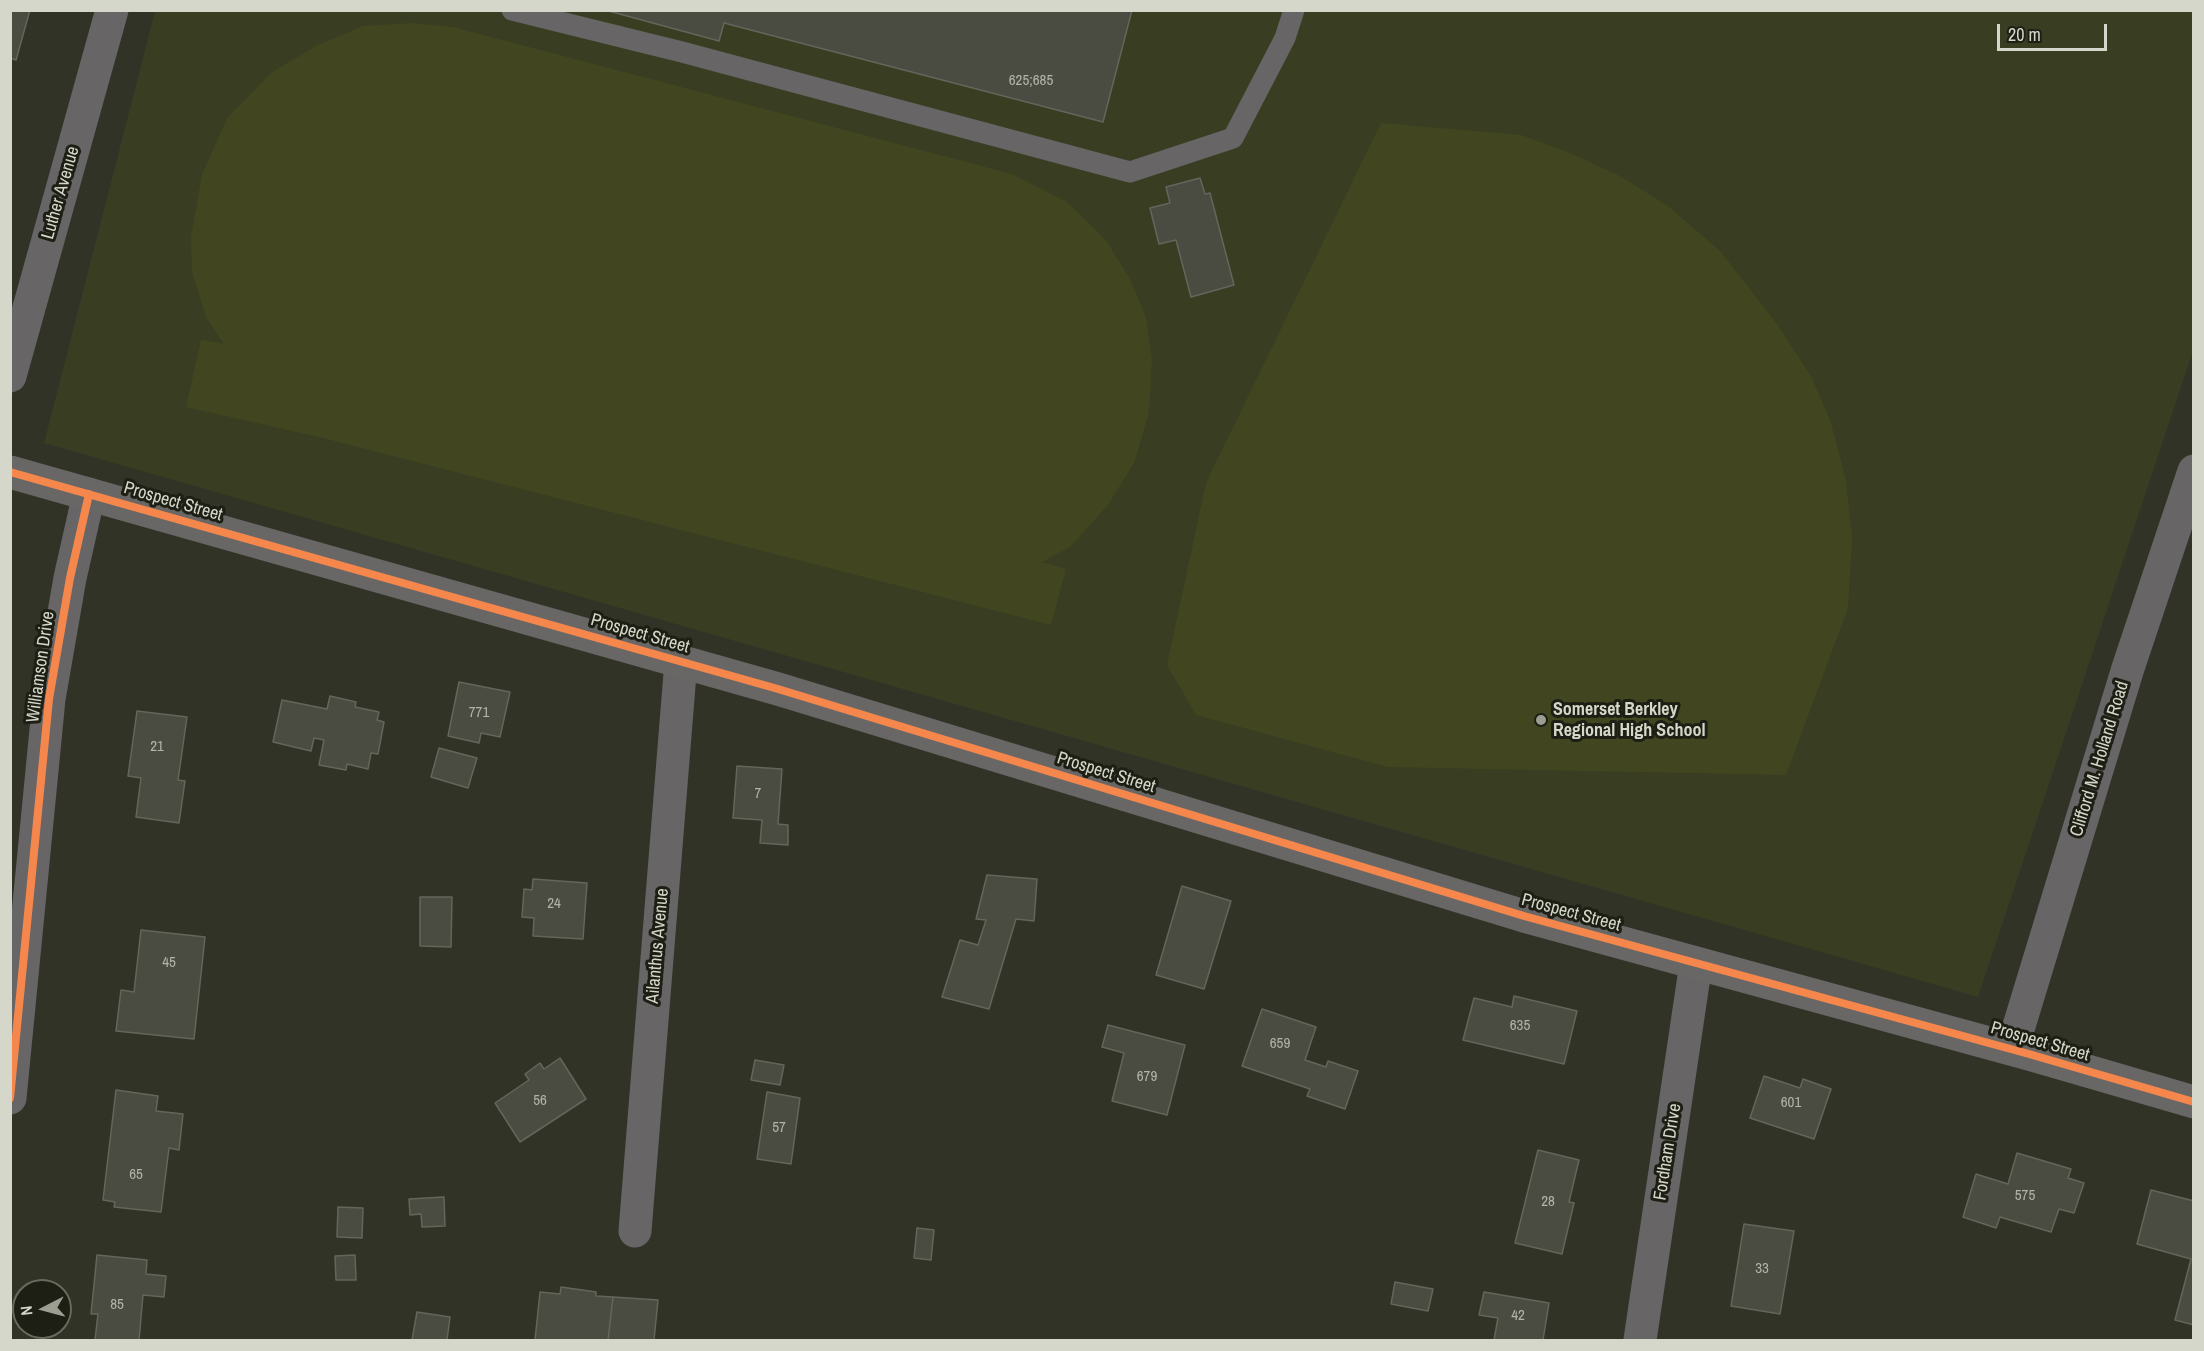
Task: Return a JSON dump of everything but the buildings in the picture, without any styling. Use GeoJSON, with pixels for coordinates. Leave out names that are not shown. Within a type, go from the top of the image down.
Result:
{"type":"FeatureCollection","features":[{"type":"Feature","properties":{"kind":"street","name":"Luther Avenue"},"geometry":{"type":"LineString","coordinates":[[10,376],[112,10]]}},
{"type":"Feature","properties":{"kind":"street","name":"Clifford M. Holland Road"},"geometry":{"type":"LineString","coordinates":[[2012,1049],[2128,668],[2193,471]]}},
{"type":"Feature","properties":{"kind":"street","name":"Prospect Street"},"geometry":{"type":"LineString","coordinates":[[10,472],[816,700],[1524,916],[2012,1049],[2193,1102]]}},
{"type":"Feature","properties":{"kind":"street","name":"Williamson Drive"},"geometry":{"type":"LineString","coordinates":[[10,1098],[49,699],[69,578],[89,494]]}},
{"type":"Feature","properties":{"kind":"street","name":"Ailanthus Avenue"},"geometry":{"type":"LineString","coordinates":[[635,1231],[681,661]]}},
{"type":"Feature","properties":{"kind":"street","name":"Fordham Drive"},"geometry":{"type":"LineString","coordinates":[[1640,1341],[1696,963]]}},
{"type":"Feature","properties":{"kind":"lane"},"geometry":{"type":"LineString","coordinates":[[512,10],[682,52],[1130,172],[1233,138],[1285,38],[1294,10]]}},
{"type":"Feature","properties":{"kind":"shaded area","name":"Somerset Berkley Regional High School"},"geometry":{"type":"Polygon","coordinates":[[[155,11],[2193,11],[2193,351],[1978,997],[44,443],[155,11]]]}},
{"type":"Feature","properties":{"kind":"shaded area"},"geometry":{"type":"Polygon","coordinates":[[[413,23],[453,27],[1012,174],[1067,202],[1106,240],[1130,279],[1146,317],[1152,360],[1149,413],[1134,463],[1108,505],[1070,547],[1042,562],[1066,569],[1051,625],[323,438],[186,407],[201,340],[224,344],[206,317],[192,272],[191,237],[202,174],[228,117],[271,73],[316,46],[363,26],[413,23]]]}},
{"type":"Feature","properties":{"kind":"shaded area"},"geometry":{"type":"Polygon","coordinates":[[[1381,123],[1521,135],[1570,153],[1622,177],[1669,207],[1720,251],[1777,324],[1812,378],[1831,423],[1846,480],[1852,538],[1848,608],[1786,775],[1388,767],[1196,715],[1167,665],[1206,483],[1381,123]]]}},
{"type":"Feature","properties":{"kind":"cycle path"},"geometry":{"type":"LineString","coordinates":[[10,472],[778,689],[1524,916],[2029,1054],[2194,1102]]}},
{"type":"Feature","properties":{"kind":"cycle path"},"geometry":{"type":"LineString","coordinates":[[10,1098],[49,699],[70,578],[89,494]]}},
{"type":"Feature","properties":{"kind":"place","name":"Somerset Berkley Regional High School"},"geometry":{"type":"Point","coordinates":[1541,720]}}]}
